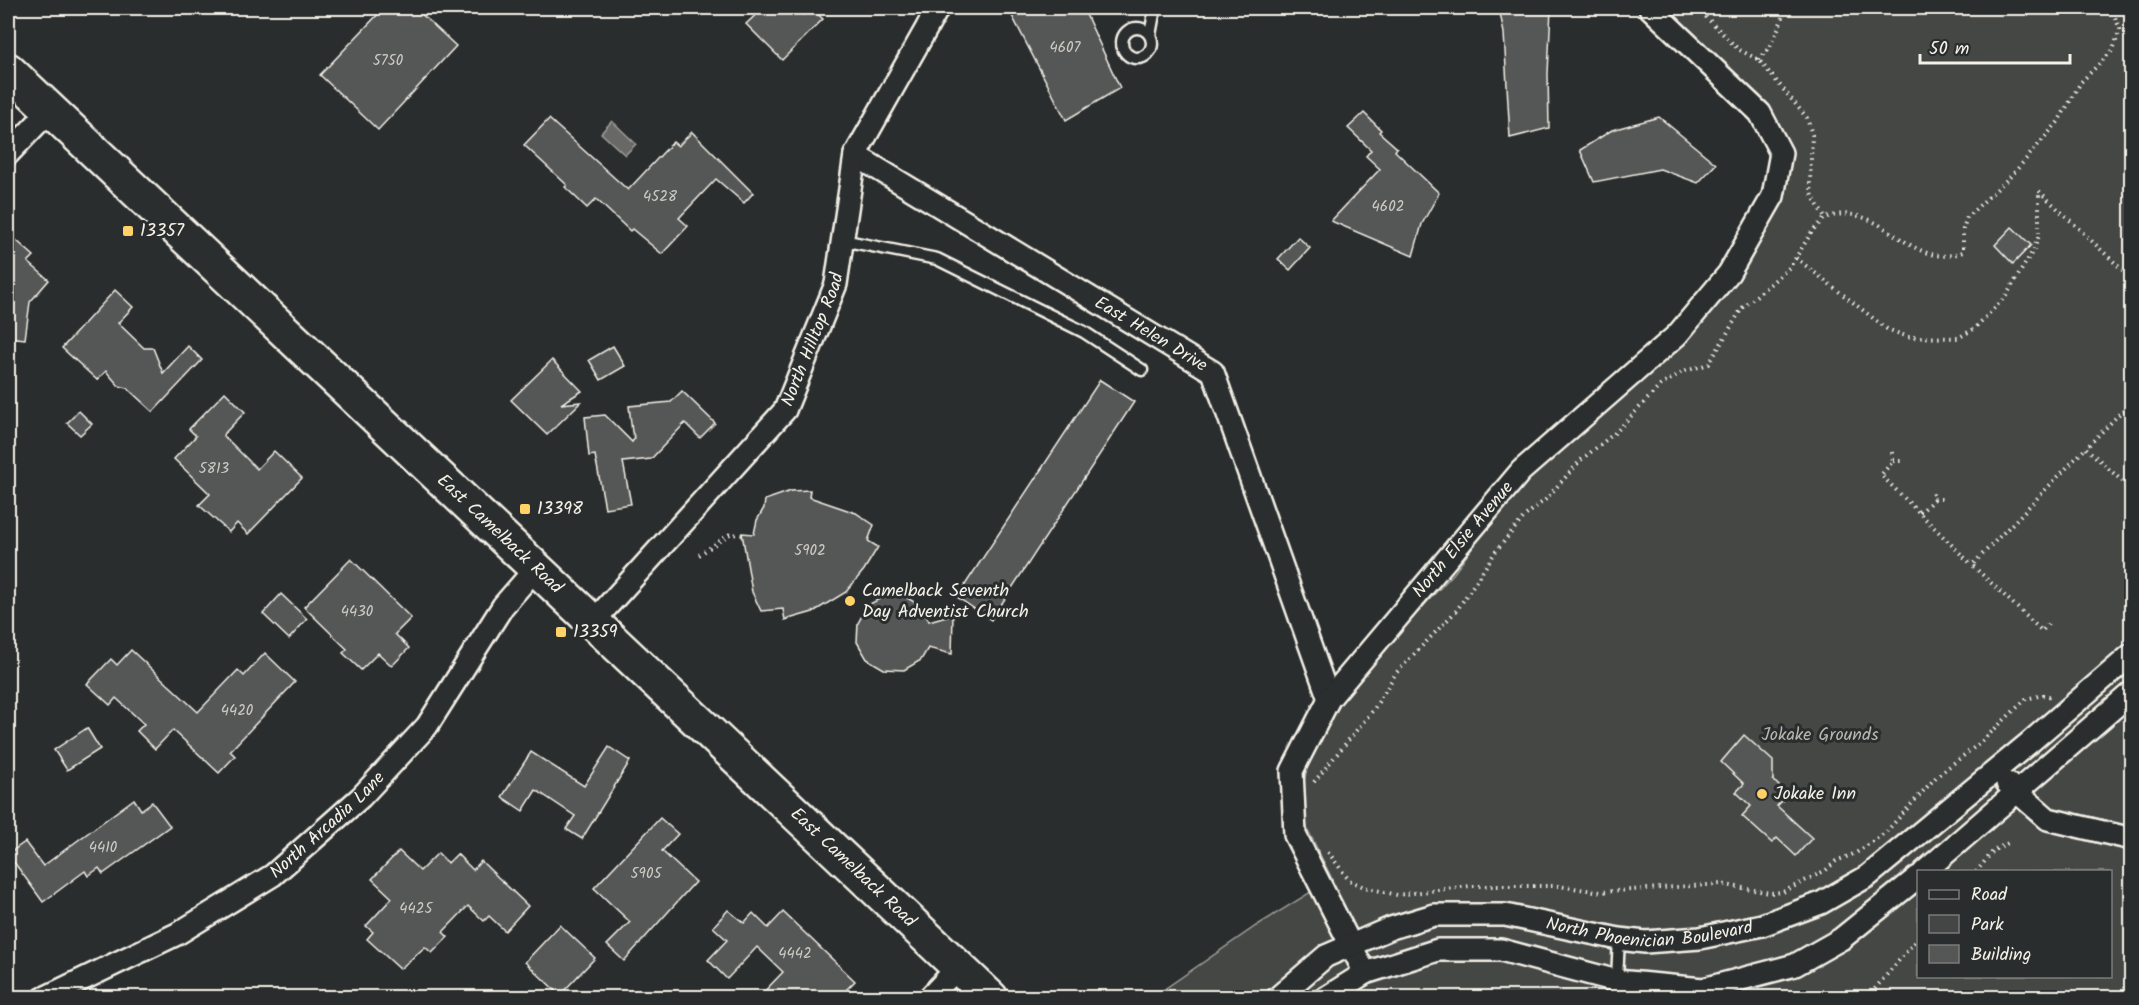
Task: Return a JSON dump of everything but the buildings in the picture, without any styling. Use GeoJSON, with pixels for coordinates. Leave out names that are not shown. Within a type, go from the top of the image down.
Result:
{"type":"FeatureCollection","features":[{"type":"Feature","properties":{"kind":"main road","name":"East Camelback Road"},"geometry":{"type":"LineString","coordinates":[[8,70],[991,998]]}},
{"type":"Feature","properties":{"kind":"street","name":"North Hilltop Road"},"geometry":{"type":"LineString","coordinates":[[593,622],[785,410],[836,284],[855,155],[938,8]]}},
{"type":"Feature","properties":{"kind":"street","name":"North Elsie Avenue"},"geometry":{"type":"LineString","coordinates":[[1365,973],[1295,835],[1292,771],[1329,699],[1521,471],[1677,335],[1729,273],[1773,196],[1781,153],[1760,113],[1650,8]]}},
{"type":"Feature","properties":{"kind":"street"},"geometry":{"type":"LineString","coordinates":[[8,154],[50,110]]}},
{"type":"Feature","properties":{"kind":"street","name":"East Helen Drive"},"geometry":{"type":"LineString","coordinates":[[855,155],[1213,372],[1329,699]]}},
{"type":"Feature","properties":{"kind":"street","name":"North Arcadia Lane"},"geometry":{"type":"LineString","coordinates":[[44,998],[177,934],[273,875],[361,798],[427,726],[503,606],[536,568]]}},
{"type":"Feature","properties":{"kind":"street","name":"North Phoenician Boulevard"},"geometry":{"type":"LineString","coordinates":[[1277,998],[1326,956],[1434,915],[1505,915],[1619,939],[1645,942],[1700,938],[1762,925],[1821,903],[1868,876],[2132,654]]}},
{"type":"Feature","properties":{"kind":"street"},"geometry":{"type":"LineString","coordinates":[[1926,870],[2132,693]]}},
{"type":"Feature","properties":{"kind":"street"},"geometry":{"type":"LineString","coordinates":[[1996,770],[2016,792],[2049,819],[2132,839]]}},
{"type":"Feature","properties":{"kind":"street"},"geometry":{"type":"LineString","coordinates":[[1325,998],[1365,973],[1438,950],[1501,950],[1616,989],[1703,988],[1795,965],[1841,939],[1917,878]]}},
{"type":"Feature","properties":{"kind":"street"},"geometry":{"type":"LineString","coordinates":[[929,998],[959,966]]}},
{"type":"Feature","properties":{"kind":"lane"},"geometry":{"type":"LineString","coordinates":[[1150,34],[1155,8]]}},
{"type":"Feature","properties":{"kind":"lane"},"geometry":{"type":"LineString","coordinates":[[842,240],[937,259],[1084,332],[1142,370]]}},
{"type":"Feature","properties":{"kind":"lane"},"geometry":{"type":"LineString","coordinates":[[1616,989],[1619,939]]}},
{"type":"Feature","properties":{"kind":"path"},"geometry":{"type":"LineString","coordinates":[[1697,8],[1738,49],[1759,60],[1809,123],[1813,150],[1810,183],[1813,197],[1825,218]]}},
{"type":"Feature","properties":{"kind":"path"},"geometry":{"type":"LineString","coordinates":[[1759,60],[1771,45],[1787,8]]}},
{"type":"Feature","properties":{"kind":"path"},"geometry":{"type":"LineString","coordinates":[[1312,791],[1313,783],[1374,710],[1396,673],[1457,610],[1496,551],[1525,516],[1557,489],[1581,460],[1616,432],[1660,386],[1682,372],[1709,364],[1742,308],[1775,282],[1796,258],[1813,230],[1825,218],[1849,213],[1868,218],[1928,255],[1953,256],[1963,252],[1963,229],[1967,217],[2029,157],[2068,108],[2080,82],[2113,50],[2120,29],[2111,8]]}},
{"type":"Feature","properties":{"kind":"path"},"geometry":{"type":"LineString","coordinates":[[1796,258],[1887,328],[1908,337],[1958,338],[1974,328],[2006,296],[2034,249],[2039,235],[2039,191],[2132,279]]}},
{"type":"Feature","properties":{"kind":"path"},"geometry":{"type":"LineString","coordinates":[[1972,565],[2132,401]]}},
{"type":"Feature","properties":{"kind":"path"},"geometry":{"type":"LineString","coordinates":[[2086,448],[2132,490]]}},
{"type":"Feature","properties":{"kind":"path"},"geometry":{"type":"LineString","coordinates":[[1892,452],[1893,461],[1881,475],[2042,631],[2048,624]]}},
{"type":"Feature","properties":{"kind":"path"},"geometry":{"type":"LineString","coordinates":[[1893,461],[1903,461]]}},
{"type":"Feature","properties":{"kind":"path"},"geometry":{"type":"LineString","coordinates":[[1932,491],[1934,499]]}},
{"type":"Feature","properties":{"kind":"path"},"geometry":{"type":"LineString","coordinates":[[1920,513],[1934,499],[1943,499]]}},
{"type":"Feature","properties":{"kind":"path"},"geometry":{"type":"LineString","coordinates":[[699,555],[730,534],[742,535]]}},
{"type":"Feature","properties":{"kind":"path"},"geometry":{"type":"LineString","coordinates":[[1323,842],[1337,867],[1349,880],[1364,887],[1397,895],[1470,886],[1540,888],[1558,886],[1601,892],[1711,884],[1783,892],[1826,870],[1836,861],[1856,853],[1886,832],[1937,776],[1980,743],[2026,699],[2043,694],[2053,696],[2058,701]]}},
{"type":"Feature","properties":{"kind":"path"},"geometry":{"type":"LineString","coordinates":[[1978,870],[1995,850],[2010,842]]}},
{"type":"Feature","properties":{"kind":"path"},"geometry":{"type":"LineString","coordinates":[[1867,998],[1917,939]]}},
{"type":"Feature","properties":{"kind":"green space","name":"Jokake Grounds"},"geometry":{"type":"Polygon","coordinates":[[[1664,8],[2131,8],[2131,997],[1142,998],[1157,994],[1256,926],[1332,879],[1307,828],[1302,806],[1303,785],[1309,761],[1341,703],[1381,652],[1454,573],[1512,494],[1685,342],[1736,278],[1784,199],[1789,153],[1772,113],[1760,96],[1664,8]]]}},
{"type":"Feature","properties":{"kind":"shaded area"},"geometry":{"type":"Polygon","coordinates":[[[612,121],[636,144],[625,155],[601,133],[612,121]]]}},
{"type":"Feature","properties":{"kind":"place","name":"13357"},"geometry":{"type":"Point","coordinates":[128,231]}},
{"type":"Feature","properties":{"kind":"place","name":"13398"},"geometry":{"type":"Point","coordinates":[525,509]}},
{"type":"Feature","properties":{"kind":"place","name":"Camelback Seventh Day Adventist Church"},"geometry":{"type":"Point","coordinates":[850,601]}},
{"type":"Feature","properties":{"kind":"place","name":"13359"},"geometry":{"type":"Point","coordinates":[561,632]}},
{"type":"Feature","properties":{"kind":"place","name":"Jokake Inn"},"geometry":{"type":"Point","coordinates":[1762,794]}}]}
